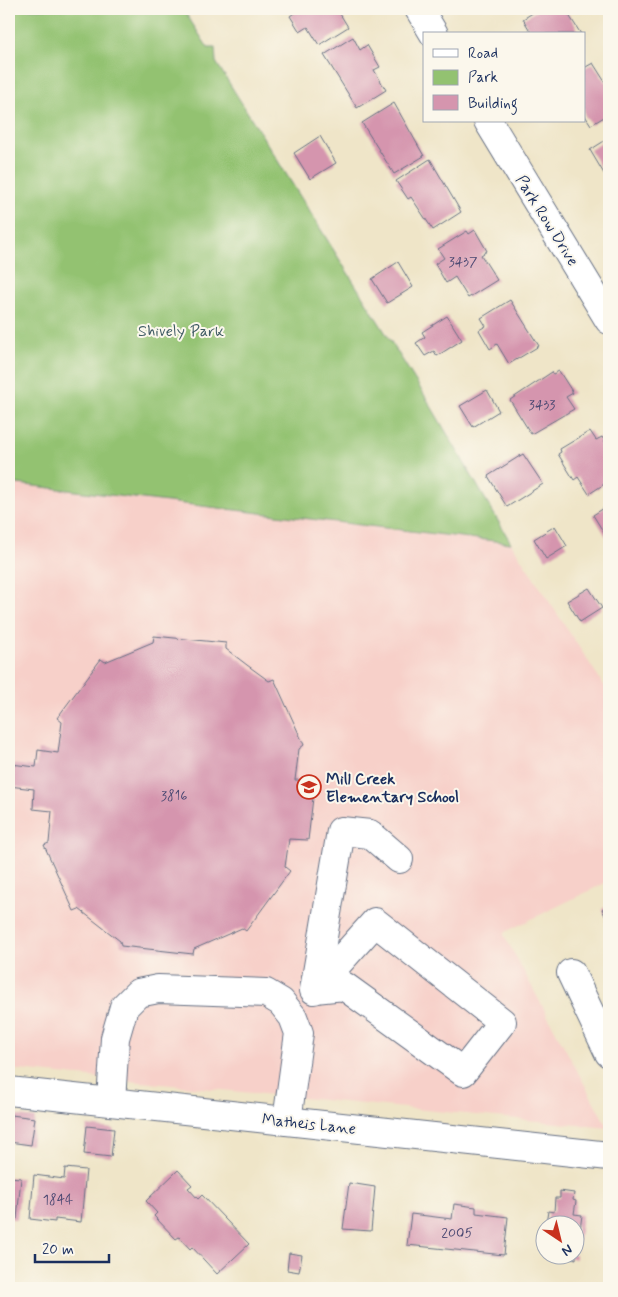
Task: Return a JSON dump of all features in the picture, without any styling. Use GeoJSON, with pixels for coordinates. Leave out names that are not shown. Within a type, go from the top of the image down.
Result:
{"type":"FeatureCollection","features":[{"type":"Feature","properties":{"kind":"street"},"geometry":{"type":"LineString","coordinates":[[419,9],[433,32]]}},
{"type":"Feature","properties":{"kind":"street","name":"Park Row Drive"},"geometry":{"type":"LineString","coordinates":[[489,122],[609,320]]}},
{"type":"Feature","properties":{"kind":"street"},"geometry":{"type":"LineString","coordinates":[[314,989],[341,831],[370,834],[399,859]]}},
{"type":"Feature","properties":{"kind":"street"},"geometry":{"type":"LineString","coordinates":[[293,1017],[314,989],[375,922],[502,1022],[463,1072],[344,986],[314,989]]}},
{"type":"Feature","properties":{"kind":"street"},"geometry":{"type":"LineString","coordinates":[[571,973],[609,1053]]}},
{"type":"Feature","properties":{"kind":"street"},"geometry":{"type":"LineString","coordinates":[[111,1101],[115,1038],[124,1007],[138,993],[158,989],[266,993],[280,1002],[293,1017],[299,1033],[287,1120]]}},
{"type":"Feature","properties":{"kind":"street","name":"Matheis Lane"},"geometry":{"type":"LineString","coordinates":[[9,1091],[609,1156]]}},
{"type":"Feature","properties":{"kind":"shaded area","name":"Mill Creek Elementary School"},"geometry":{"type":"Polygon","coordinates":[[[9,483],[511,543],[609,693],[609,881],[503,933],[608,1128],[9,1069],[9,483]]]}},
{"type":"Feature","properties":{"kind":"green space","name":"Shively Park"},"geometry":{"type":"Polygon","coordinates":[[[9,9],[183,9],[208,48],[215,48],[216,62],[425,396],[511,543],[9,483],[9,9]]]}},
{"type":"Feature","properties":{"kind":"building"},"geometry":{"type":"Polygon","coordinates":[[[296,9],[337,9],[348,27],[319,45],[308,27],[300,32],[290,16],[297,11],[296,9]]]}},
{"type":"Feature","properties":{"kind":"building"},"geometry":{"type":"Polygon","coordinates":[[[539,9],[565,9],[580,32],[531,32],[523,19],[539,9]]]}},
{"type":"Feature","properties":{"kind":"building"},"geometry":{"type":"Polygon","coordinates":[[[353,37],[360,50],[367,45],[380,67],[374,70],[386,90],[357,108],[324,55],[353,37]]]}},
{"type":"Feature","properties":{"kind":"building"},"geometry":{"type":"Polygon","coordinates":[[[593,63],[605,82],[609,80],[609,114],[591,125],[586,117],[586,67],[593,63]]]}},
{"type":"Feature","properties":{"kind":"building"},"geometry":{"type":"Polygon","coordinates":[[[394,103],[424,156],[394,174],[362,123],[394,103]]]}},
{"type":"Feature","properties":{"kind":"building"},"geometry":{"type":"Polygon","coordinates":[[[320,136],[336,163],[310,179],[294,153],[320,136]]]}},
{"type":"Feature","properties":{"kind":"building"},"geometry":{"type":"Polygon","coordinates":[[[609,138],[609,175],[606,177],[590,150],[609,138]]]}},
{"type":"Feature","properties":{"kind":"building"},"geometry":{"type":"Polygon","coordinates":[[[430,159],[461,212],[433,230],[411,197],[408,199],[396,181],[430,159]]]}},
{"type":"Feature","properties":{"kind":"building"},"geometry":{"type":"Polygon","coordinates":[[[475,230],[487,251],[481,255],[497,280],[468,298],[455,277],[446,283],[435,264],[444,258],[438,249],[467,231],[469,234],[475,230]]]}},
{"type":"Feature","properties":{"kind":"building"},"geometry":{"type":"Polygon","coordinates":[[[398,262],[413,287],[387,303],[372,279],[398,262]]]}},
{"type":"Feature","properties":{"kind":"building"},"geometry":{"type":"Polygon","coordinates":[[[510,300],[539,346],[509,364],[497,344],[490,349],[479,330],[486,326],[481,318],[510,300]]]}},
{"type":"Feature","properties":{"kind":"building"},"geometry":{"type":"Polygon","coordinates":[[[447,316],[462,340],[437,356],[434,351],[425,356],[416,343],[425,337],[422,332],[447,316]]]}},
{"type":"Feature","properties":{"kind":"building"},"geometry":{"type":"Polygon","coordinates":[[[559,371],[573,393],[566,397],[574,409],[531,434],[510,400],[552,372],[553,374],[559,371]]]}},
{"type":"Feature","properties":{"kind":"building"},"geometry":{"type":"Polygon","coordinates":[[[487,390],[499,411],[473,427],[460,406],[487,390]]]}},
{"type":"Feature","properties":{"kind":"building"},"geometry":{"type":"Polygon","coordinates":[[[590,431],[596,440],[602,437],[609,448],[609,481],[589,494],[578,477],[574,480],[558,454],[561,452],[560,449],[590,431]]]}},
{"type":"Feature","properties":{"kind":"building"},"geometry":{"type":"Polygon","coordinates":[[[523,454],[543,484],[507,507],[488,476],[523,454]]]}},
{"type":"Feature","properties":{"kind":"building"},"geometry":{"type":"Polygon","coordinates":[[[609,505],[609,541],[593,515],[609,505]]]}},
{"type":"Feature","properties":{"kind":"building"},"geometry":{"type":"Polygon","coordinates":[[[555,526],[567,546],[546,559],[534,539],[555,526]]]}},
{"type":"Feature","properties":{"kind":"building"},"geometry":{"type":"Polygon","coordinates":[[[589,588],[602,608],[580,622],[567,601],[589,588]]]}},
{"type":"Feature","properties":{"kind":"building"},"geometry":{"type":"Polygon","coordinates":[[[154,636],[226,643],[226,649],[247,665],[269,681],[274,679],[304,745],[299,749],[295,780],[315,781],[308,840],[289,839],[285,867],[290,871],[246,931],[242,928],[194,949],[193,954],[121,946],[120,941],[79,909],[74,911],[44,845],[49,843],[52,811],[33,809],[34,789],[9,786],[11,764],[36,767],[38,750],[58,753],[62,722],[57,718],[101,659],[105,662],[153,642],[154,636]]]}},
{"type":"Feature","properties":{"kind":"building"},"geometry":{"type":"Polygon","coordinates":[[[609,906],[609,924],[602,909],[609,906]]]}},
{"type":"Feature","properties":{"kind":"building"},"geometry":{"type":"Polygon","coordinates":[[[11,1115],[35,1118],[31,1145],[9,1142],[11,1115]]]}},
{"type":"Feature","properties":{"kind":"building"},"geometry":{"type":"Polygon","coordinates":[[[87,1126],[114,1129],[111,1157],[84,1154],[87,1126]]]}},
{"type":"Feature","properties":{"kind":"building"},"geometry":{"type":"Polygon","coordinates":[[[65,1168],[86,1170],[81,1222],[55,1219],[55,1222],[30,1219],[34,1175],[64,1179],[65,1168]]]}},
{"type":"Feature","properties":{"kind":"building"},"geometry":{"type":"Polygon","coordinates":[[[178,1170],[192,1185],[188,1188],[198,1199],[202,1195],[249,1244],[217,1274],[192,1247],[190,1249],[179,1237],[176,1239],[154,1216],[157,1213],[146,1201],[178,1170]]]}},
{"type":"Feature","properties":{"kind":"building"},"geometry":{"type":"Polygon","coordinates":[[[9,1177],[21,1178],[17,1219],[9,1219],[9,1177]]]}},
{"type":"Feature","properties":{"kind":"building"},"geometry":{"type":"Polygon","coordinates":[[[349,1183],[375,1187],[371,1231],[343,1229],[349,1183]]]}},
{"type":"Feature","properties":{"kind":"building"},"geometry":{"type":"Polygon","coordinates":[[[560,1191],[574,1193],[573,1200],[576,1201],[574,1214],[548,1214],[548,1211],[554,1212],[555,1198],[560,1198],[560,1191]]]}},
{"type":"Feature","properties":{"kind":"building"},"geometry":{"type":"Polygon","coordinates":[[[454,1204],[476,1207],[476,1213],[508,1217],[504,1255],[407,1245],[411,1214],[452,1219],[454,1204]]]}},
{"type":"Feature","properties":{"kind":"building"},"geometry":{"type":"Polygon","coordinates":[[[289,1253],[302,1255],[299,1272],[287,1270],[289,1253]]]}},
{"type":"Feature","properties":{"kind":"place","name":"Mill Creek Elementary School"},"geometry":{"type":"Point","coordinates":[309,787]}}]}
